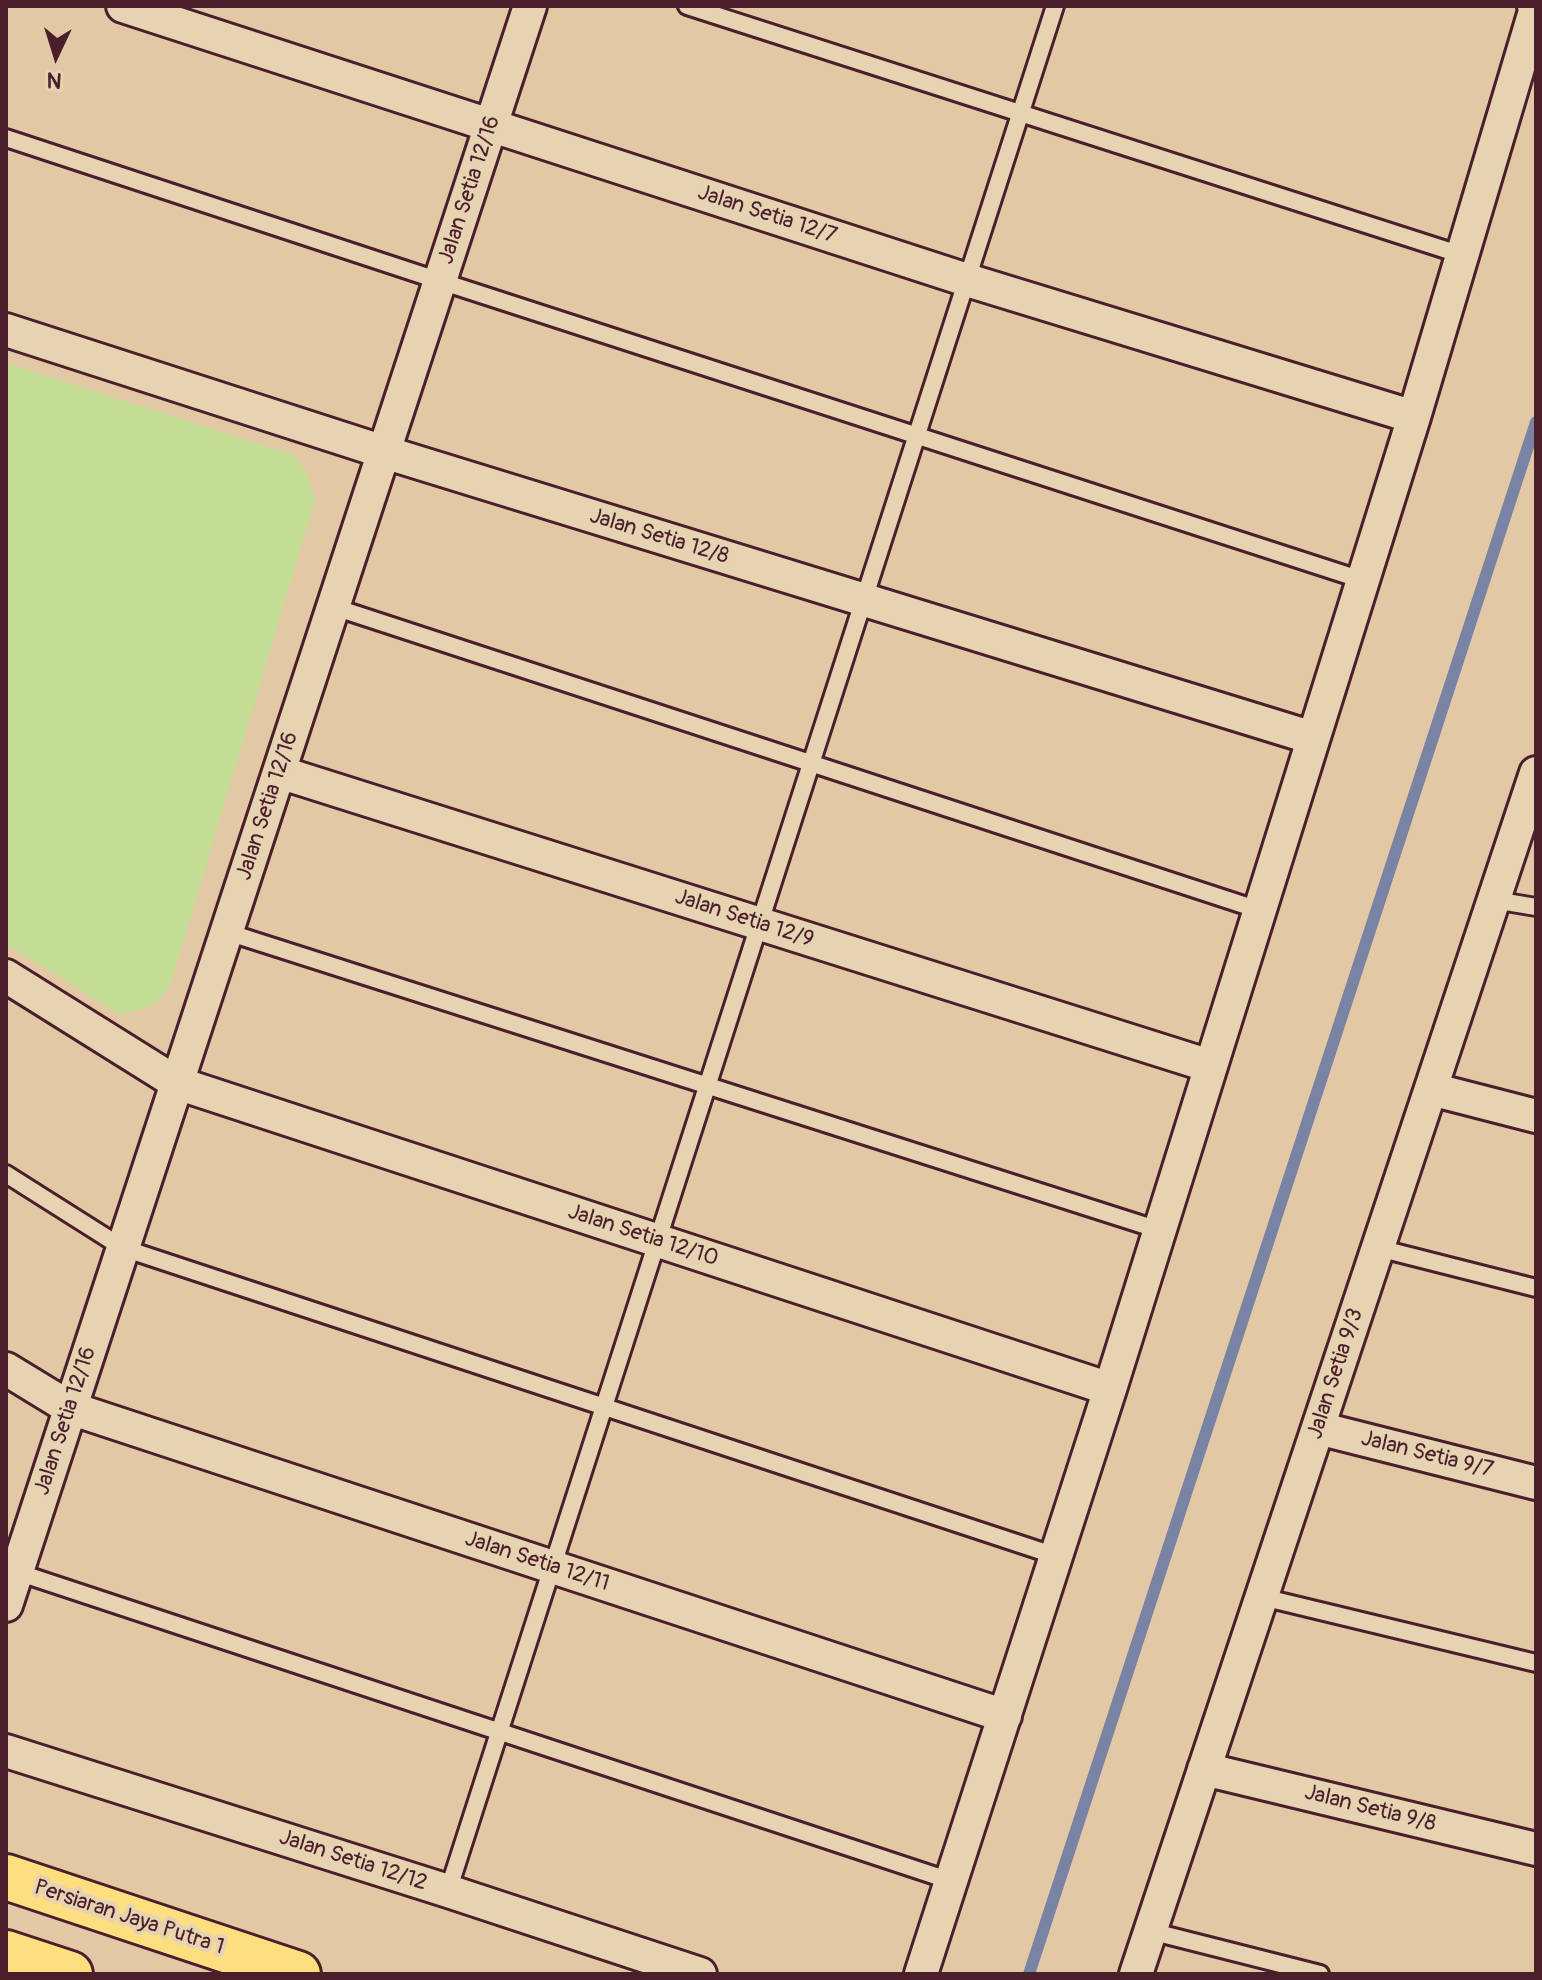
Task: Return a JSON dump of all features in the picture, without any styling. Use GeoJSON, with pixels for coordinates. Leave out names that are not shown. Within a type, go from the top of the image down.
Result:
{"type":"FeatureCollection","features":[{"type":"Feature","properties":{"kind":"main road","name":"Persiaran Jaya Putra 1"},"geometry":{"type":"LineString","coordinates":[[6,1877],[298,1974]]}},
{"type":"Feature","properties":{"kind":"main road"},"geometry":{"type":"LineString","coordinates":[[6,1953],[70,1974]]}},
{"type":"Feature","properties":{"kind":"street","name":"Jalan Setia 12/7"},"geometry":{"type":"LineString","coordinates":[[123,6],[967,280],[1414,417]]}},
{"type":"Feature","properties":{"kind":"street","name":"Jalan Setia 12/16"},"geometry":{"type":"LineString","coordinates":[[6,1605],[11,1570],[70,1408],[530,6]]}},
{"type":"Feature","properties":{"kind":"street"},"geometry":{"type":"LineString","coordinates":[[921,1974],[1110,1389],[1414,417],[1534,6]]}},
{"type":"Feature","properties":{"kind":"street","name":"Jalan Setia 12/8"},"geometry":{"type":"LineString","coordinates":[[6,330],[384,452],[1313,738]]}},
{"type":"Feature","properties":{"kind":"street","name":"Jalan Setia 12/9"},"geometry":{"type":"LineString","coordinates":[[279,772],[1210,1066]]}},
{"type":"Feature","properties":{"kind":"street","name":"Jalan Setia 9/3"},"geometry":{"type":"LineString","coordinates":[[1136,1974],[1536,773]]}},
{"type":"Feature","properties":{"kind":"street","name":"Jalan Setia 12/10"},"geometry":{"type":"LineString","coordinates":[[6,976],[177,1083],[1110,1389]]}},
{"type":"Feature","properties":{"kind":"street"},"geometry":{"type":"LineString","coordinates":[[1431,1089],[1536,1116]]}},
{"type":"Feature","properties":{"kind":"street","name":"Jalan Setia 12/11"},"geometry":{"type":"LineString","coordinates":[[6,1369],[70,1408],[1005,1716]]}},
{"type":"Feature","properties":{"kind":"street","name":"Jalan Setia 9/7"},"geometry":{"type":"LineString","coordinates":[[1318,1428],[1536,1483]]}},
{"type":"Feature","properties":{"kind":"street","name":"Jalan Setia 12/12"},"geometry":{"type":"LineString","coordinates":[[6,1751],[700,1974]]}},
{"type":"Feature","properties":{"kind":"street","name":"Jalan Setia 9/8"},"geometry":{"type":"LineString","coordinates":[[1204,1769],[1536,1849]]}},
{"type":"Feature","properties":{"kind":"lane"},"geometry":{"type":"LineString","coordinates":[[687,6],[1462,255]]}},
{"type":"Feature","properties":{"kind":"lane"},"geometry":{"type":"LineString","coordinates":[[448,1891],[1055,6]]}},
{"type":"Feature","properties":{"kind":"lane"},"geometry":{"type":"LineString","coordinates":[[6,138],[1362,580]]}},
{"type":"Feature","properties":{"kind":"lane"},"geometry":{"type":"LineString","coordinates":[[334,607],[1259,910]]}},
{"type":"Feature","properties":{"kind":"lane"},"geometry":{"type":"LineString","coordinates":[[1494,900],[1536,907]]}},
{"type":"Feature","properties":{"kind":"lane"},"geometry":{"type":"LineString","coordinates":[[227,932],[1159,1230]]}},
{"type":"Feature","properties":{"kind":"lane"},"geometry":{"type":"LineString","coordinates":[[6,1174],[123,1248],[1056,1556]]}},
{"type":"Feature","properties":{"kind":"lane"},"geometry":{"type":"LineString","coordinates":[[1378,1248],[1536,1288]]}},
{"type":"Feature","properties":{"kind":"lane"},"geometry":{"type":"LineString","coordinates":[[11,1570],[951,1881]]}},
{"type":"Feature","properties":{"kind":"lane"},"geometry":{"type":"LineString","coordinates":[[1262,1597],[1536,1663]]}},
{"type":"Feature","properties":{"kind":"lane"},"geometry":{"type":"LineString","coordinates":[[1150,1931],[1320,1974]]}},
{"type":"Feature","properties":{"kind":"green space"},"geometry":{"type":"Polygon","coordinates":[[[6,363],[294,455],[308,475],[315,500],[170,986],[157,1002],[143,1009],[119,1014],[6,944],[6,363]]]}},
{"type":"Feature","properties":{"kind":"waterway"},"geometry":{"type":"LineString","coordinates":[[1029,1974],[1536,422]]}}]}
